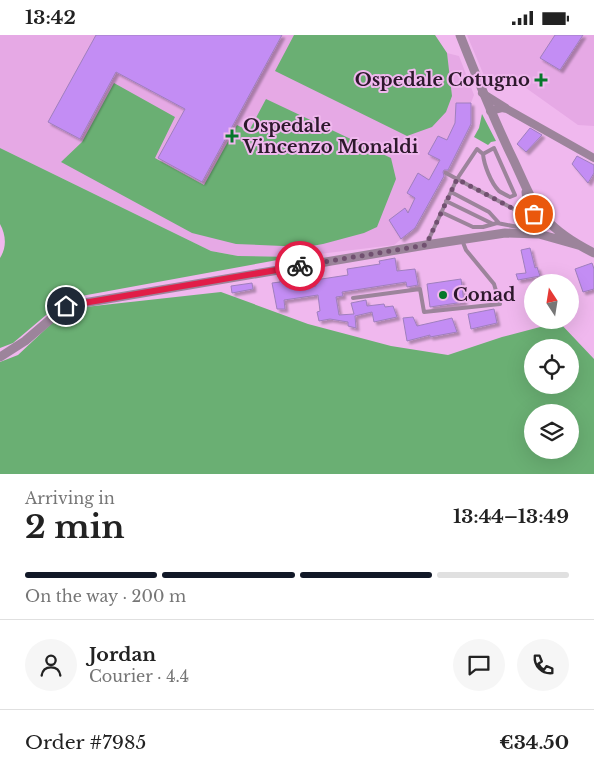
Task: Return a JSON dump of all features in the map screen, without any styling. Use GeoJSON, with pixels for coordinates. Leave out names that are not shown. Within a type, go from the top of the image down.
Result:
{"type":"FeatureCollection","features":[{"type":"Feature","properties":{"kind":"street"},"geometry":{"type":"LineString","coordinates":[[460,35],[490,111],[525,185],[544,217],[546,228],[537,234]]}},
{"type":"Feature","properties":{"kind":"street"},"geometry":{"type":"LineString","coordinates":[[482,93],[594,158]]}},
{"type":"Feature","properties":{"kind":"street"},"geometry":{"type":"LineString","coordinates":[[490,111],[502,108],[507,109]]}},
{"type":"Feature","properties":{"kind":"street"},"geometry":{"type":"LineString","coordinates":[[525,185],[528,229],[537,234]]}},
{"type":"Feature","properties":{"kind":"street"},"geometry":{"type":"LineString","coordinates":[[505,233],[518,227],[536,214],[544,217],[578,245]]}},
{"type":"Feature","properties":{"kind":"street"},"geometry":{"type":"LineString","coordinates":[[0,357],[25,341],[66,306],[505,233],[537,234],[578,245],[594,253]]}},
{"type":"Feature","properties":{"kind":"lane"},"geometry":{"type":"LineString","coordinates":[[426,245],[457,179],[477,149],[483,154],[484,161],[499,191],[510,197],[515,195],[494,148],[483,154]]}},
{"type":"Feature","properties":{"kind":"lane"},"geometry":{"type":"LineString","coordinates":[[446,173],[528,219]]}},
{"type":"Feature","properties":{"kind":"lane"},"geometry":{"type":"LineString","coordinates":[[451,192],[489,212],[499,223]]}},
{"type":"Feature","properties":{"kind":"lane"},"geometry":{"type":"LineString","coordinates":[[446,201],[493,224]]}},
{"type":"Feature","properties":{"kind":"lane"},"geometry":{"type":"LineString","coordinates":[[441,212],[474,227],[499,223],[518,227]]}},
{"type":"Feature","properties":{"kind":"lane"},"geometry":{"type":"LineString","coordinates":[[353,298],[420,289],[424,312],[500,304],[494,284],[466,250],[462,240]]}},
{"type":"Feature","properties":{"kind":"shaded area","name":"Ospedale Vincenzo Monaldi"},"geometry":{"type":"Polygon","coordinates":[[[0,35],[435,35],[447,53],[459,56],[474,95],[471,103],[471,124],[415,228],[394,245],[294,257],[238,256],[211,251],[0,148],[0,35]]]}},
{"type":"Feature","properties":{"kind":"shaded area","name":"Ospedale Cotugno"},"geometry":{"type":"Polygon","coordinates":[[[467,35],[594,35],[594,126],[578,125],[519,83],[508,81],[491,82],[485,78],[467,35]]]}},
{"type":"Feature","properties":{"kind":"green space"},"geometry":{"type":"Polygon","coordinates":[[[294,35],[435,35],[447,53],[452,96],[446,112],[432,127],[407,136],[275,71],[294,35]]]}},
{"type":"Feature","properties":{"kind":"green space"},"geometry":{"type":"Polygon","coordinates":[[[114,83],[175,117],[155,158],[204,185],[237,125],[249,131],[266,99],[391,158],[396,179],[377,227],[364,233],[306,247],[236,244],[192,233],[61,162],[82,142],[114,83]]]}},
{"type":"Feature","properties":{"kind":"green space"},"geometry":{"type":"Polygon","coordinates":[[[482,114],[496,141],[488,145],[474,137],[479,128],[482,114]]]}},
{"type":"Feature","properties":{"kind":"green space"},"geometry":{"type":"Polygon","coordinates":[[[0,148],[211,251],[238,256],[294,257],[65,299],[13,343],[0,348],[0,258],[4,250],[5,241],[4,232],[0,224],[0,148]]]}},
{"type":"Feature","properties":{"kind":"green space"},"geometry":{"type":"Polygon","coordinates":[[[221,292],[308,324],[391,346],[448,355],[532,329],[566,329],[575,339],[524,339],[524,394],[579,394],[579,343],[594,359],[594,474],[0,474],[0,362],[18,355],[67,309],[221,292]]]}},
{"type":"Feature","properties":{"kind":"building"},"geometry":{"type":"Polygon","coordinates":[[[96,35],[282,35],[202,182],[158,158],[185,109],[116,72],[80,139],[48,122],[96,35]]]}},
{"type":"Feature","properties":{"kind":"building"},"geometry":{"type":"Polygon","coordinates":[[[555,35],[583,35],[560,70],[540,58],[555,35]]]}},
{"type":"Feature","properties":{"kind":"building"},"geometry":{"type":"Polygon","coordinates":[[[456,103],[471,103],[471,124],[448,170],[444,170],[444,176],[415,228],[401,239],[389,220],[405,208],[408,213],[415,198],[407,193],[418,173],[429,180],[440,160],[428,154],[438,136],[447,140],[455,123],[456,103]]]}},
{"type":"Feature","properties":{"kind":"building"},"geometry":{"type":"Polygon","coordinates":[[[530,128],[542,135],[526,152],[517,144],[530,128]]]}},
{"type":"Feature","properties":{"kind":"building"},"geometry":{"type":"Polygon","coordinates":[[[577,156],[594,165],[594,173],[588,183],[572,164],[577,156]]]}},
{"type":"Feature","properties":{"kind":"building"},"geometry":{"type":"Polygon","coordinates":[[[530,248],[535,268],[537,267],[539,274],[524,274],[524,279],[518,280],[516,274],[526,273],[521,250],[530,248]]]}},
{"type":"Feature","properties":{"kind":"building"},"geometry":{"type":"Polygon","coordinates":[[[395,258],[397,271],[415,269],[418,285],[407,287],[406,282],[342,292],[343,296],[336,297],[339,315],[354,314],[351,303],[366,300],[367,306],[384,304],[385,307],[393,306],[397,317],[374,322],[372,312],[355,316],[356,328],[348,326],[348,322],[330,319],[319,321],[317,312],[320,311],[318,295],[284,300],[285,309],[277,309],[272,283],[302,276],[304,288],[316,286],[315,280],[348,275],[347,269],[380,264],[379,261],[395,258]]]}},
{"type":"Feature","properties":{"kind":"building"},"geometry":{"type":"Polygon","coordinates":[[[592,263],[594,269],[594,289],[583,292],[579,274],[577,274],[575,269],[592,263]]]}},
{"type":"Feature","properties":{"kind":"building"},"geometry":{"type":"Polygon","coordinates":[[[461,279],[464,302],[430,307],[427,284],[461,279]]]}},
{"type":"Feature","properties":{"kind":"building"},"geometry":{"type":"Polygon","coordinates":[[[252,283],[253,289],[232,293],[231,286],[252,283]]]}},
{"type":"Feature","properties":{"kind":"building"},"geometry":{"type":"Polygon","coordinates":[[[494,309],[497,323],[471,329],[468,314],[494,309]]]}},
{"type":"Feature","properties":{"kind":"building"},"geometry":{"type":"Polygon","coordinates":[[[413,317],[417,326],[452,318],[457,332],[430,337],[430,335],[407,341],[403,318],[413,317]]]}},
{"type":"Feature","properties":{"kind":"way so far"},"geometry":{"type":"LineString","coordinates":[[300,266],[426,245],[457,179],[529,217],[534,214]]}},
{"type":"Feature","properties":{"kind":"place","name":"Ospedale Cotugno"},"geometry":{"type":"Point","coordinates":[541,80]}},
{"type":"Feature","properties":{"kind":"place","name":"Ospedale Vincenzo Monaldi"},"geometry":{"type":"Point","coordinates":[232,136]}},
{"type":"Feature","properties":{"kind":"place","name":"Conad"},"geometry":{"type":"Point","coordinates":[443,295]}},
{"type":"Feature","properties":{"kind":"route"},"geometry":{"type":"LineString","coordinates":[[66,306],[300,266]]}}]}
